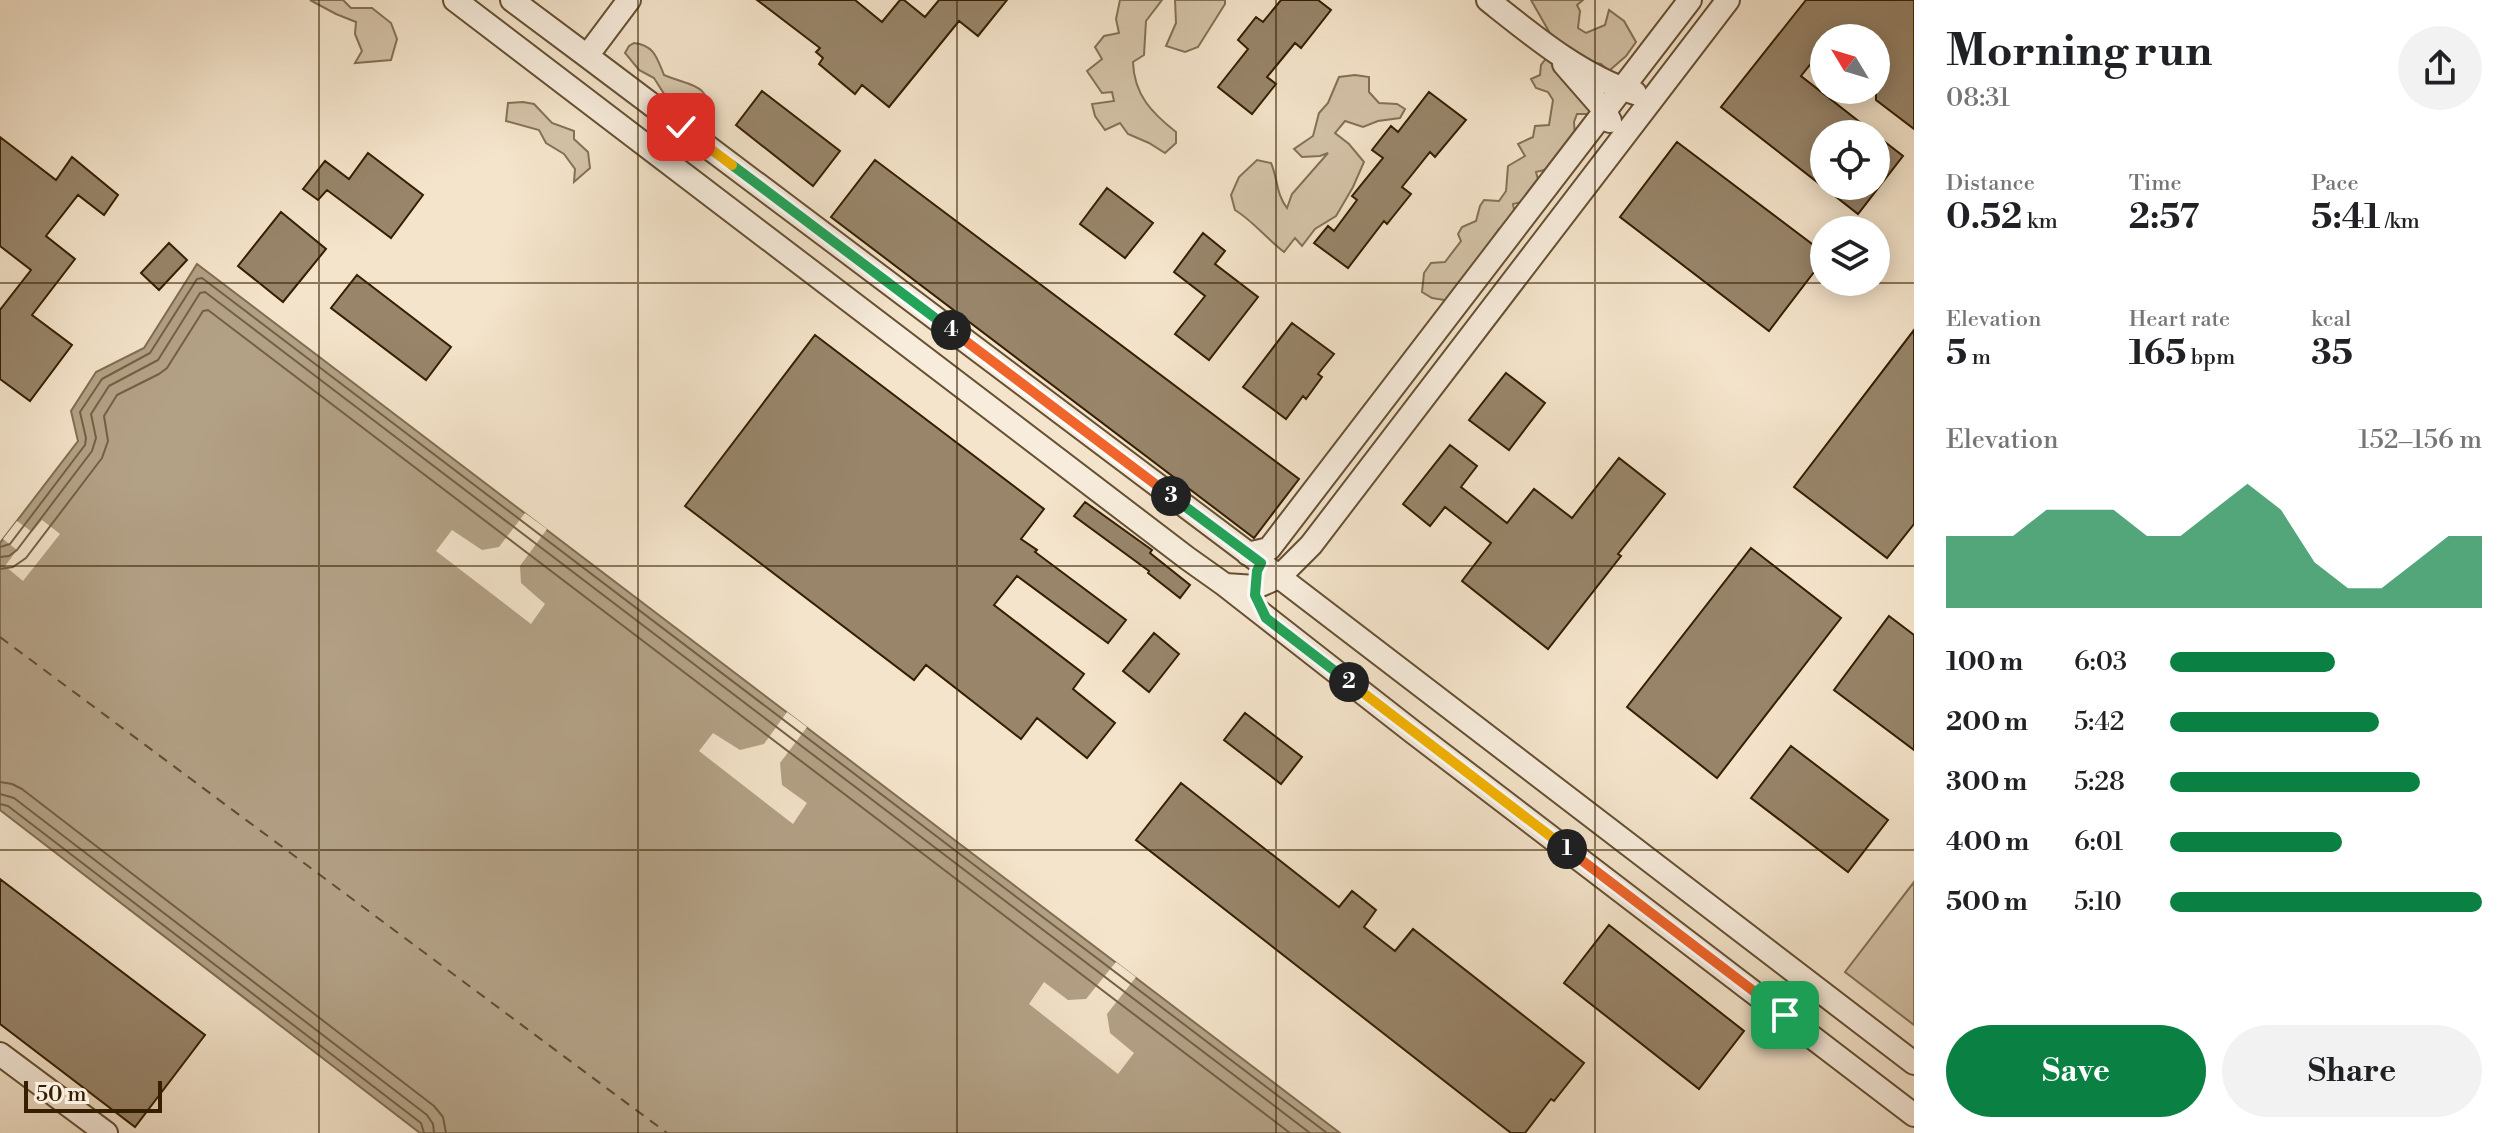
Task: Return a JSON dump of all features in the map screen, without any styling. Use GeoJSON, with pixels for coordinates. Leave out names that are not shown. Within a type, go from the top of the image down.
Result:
{"type":"FeatureCollection","features":[{"type":"Feature","properties":{"kind":"lane"},"geometry":{"type":"LineString","coordinates":[[455,0],[1225,585],[1914,1115]]}},
{"type":"Feature","properties":{"kind":"lane"},"geometry":{"type":"LineString","coordinates":[[512,0],[1259,555],[1279,577],[1914,1063]]}},
{"type":"Feature","properties":{"kind":"lane"},"geometry":{"type":"LineString","coordinates":[[587,56],[629,0]]}},
{"type":"Feature","properties":{"kind":"lane"},"geometry":{"type":"LineString","coordinates":[[1488,0],[1553,51],[1622,89],[1652,98]]}},
{"type":"Feature","properties":{"kind":"lane"},"geometry":{"type":"LineString","coordinates":[[1266,618],[1255,595],[1259,555],[1690,0]]}},
{"type":"Feature","properties":{"kind":"lane"},"geometry":{"type":"LineString","coordinates":[[1225,585],[1256,587],[1279,577],[1311,545],[1728,0]]}},
{"type":"Feature","properties":{"kind":"lane"},"geometry":{"type":"LineString","coordinates":[[1553,51],[1605,111],[1620,140]]}},
{"type":"Feature","properties":{"kind":"lane"},"geometry":{"type":"LineString","coordinates":[[0,1054],[106,1133]]}},
{"type":"Feature","properties":{"kind":"shaded area"},"geometry":{"type":"Polygon","coordinates":[[[310,0],[343,0],[351,8],[372,8],[391,23],[397,39],[391,60],[355,63],[362,51],[355,34],[356,22],[310,0]]]}},
{"type":"Feature","properties":{"kind":"shaded area"},"geometry":{"type":"Polygon","coordinates":[[[1120,0],[1162,0],[1146,21],[1144,55],[1133,62],[1141,94],[1159,118],[1176,132],[1176,143],[1165,153],[1128,134],[1120,123],[1105,130],[1095,116],[1092,104],[1114,101],[1112,92],[1102,93],[1087,71],[1102,59],[1095,47],[1104,36],[1119,33],[1116,19],[1120,0]]]}},
{"type":"Feature","properties":{"kind":"shaded area"},"geometry":{"type":"Polygon","coordinates":[[[1175,0],[1225,0],[1198,47],[1185,52],[1166,46],[1176,23],[1175,0]]]}},
{"type":"Feature","properties":{"kind":"shaded area"},"geometry":{"type":"Polygon","coordinates":[[[1531,0],[1583,0],[1577,5],[1580,11],[1578,28],[1586,33],[1605,25],[1609,10],[1624,21],[1636,42],[1609,71],[1601,64],[1584,61],[1551,35],[1531,0]]]}},
{"type":"Feature","properties":{"kind":"shaded area"},"geometry":{"type":"Polygon","coordinates":[[[634,43],[650,50],[664,75],[702,91],[709,106],[709,117],[680,113],[673,108],[654,78],[639,70],[625,53],[634,43]]]}},
{"type":"Feature","properties":{"kind":"shaded area"},"geometry":{"type":"Polygon","coordinates":[[[1548,56],[1592,105],[1589,114],[1577,114],[1575,136],[1552,168],[1536,172],[1539,183],[1530,200],[1513,204],[1515,215],[1499,229],[1450,301],[1432,298],[1422,292],[1424,273],[1431,263],[1445,262],[1461,241],[1458,234],[1462,227],[1476,221],[1484,200],[1499,201],[1506,191],[1508,166],[1525,156],[1518,144],[1533,137],[1535,126],[1549,125],[1553,100],[1548,92],[1536,88],[1531,79],[1540,75],[1541,65],[1548,56]]]}},
{"type":"Feature","properties":{"kind":"shaded area"},"geometry":{"type":"Polygon","coordinates":[[[1339,77],[1369,77],[1369,92],[1379,103],[1397,104],[1405,109],[1400,118],[1363,127],[1345,121],[1335,133],[1364,162],[1353,187],[1336,216],[1315,229],[1302,246],[1295,238],[1284,252],[1235,210],[1231,195],[1239,177],[1257,160],[1271,163],[1287,208],[1292,194],[1328,153],[1302,157],[1294,149],[1313,136],[1319,113],[1328,103],[1339,77]]]}},
{"type":"Feature","properties":{"kind":"shaded area"},"geometry":{"type":"Polygon","coordinates":[[[508,103],[534,104],[552,123],[574,131],[574,139],[588,152],[590,168],[574,182],[575,169],[564,154],[546,143],[539,130],[506,121],[508,103]]]}},
{"type":"Feature","properties":{"kind":"shaded area"},"geometry":{"type":"Polygon","coordinates":[[[1914,882],[1914,1025],[1845,972],[1914,882]]]}},
{"type":"Feature","properties":{"kind":"water"},"geometry":{"type":"Polygon","coordinates":[[[197,264],[1340,1133],[420,1133],[0,810],[0,543],[78,441],[71,411],[96,372],[144,348],[197,264]]]}},
{"type":"Feature","properties":{"kind":"pier"},"geometry":{"type":"Polygon","coordinates":[[[525,513],[547,529],[520,566],[521,583],[545,604],[531,624],[436,551],[452,530],[482,550],[499,547],[525,513]]]}},
{"type":"Feature","properties":{"kind":"pier"},"geometry":{"type":"Polygon","coordinates":[[[42,520],[60,534],[23,581],[5,566],[17,550],[3,539],[17,521],[32,532],[42,520]]]}},
{"type":"Feature","properties":{"kind":"pier"},"geometry":{"type":"Polygon","coordinates":[[[787,712],[807,727],[780,763],[782,785],[807,803],[793,824],[699,751],[713,733],[740,750],[764,744],[787,712]]]}},
{"type":"Feature","properties":{"kind":"pier"},"geometry":{"type":"Polygon","coordinates":[[[1116,962],[1136,977],[1107,1014],[1110,1033],[1134,1053],[1118,1074],[1029,1004],[1044,982],[1068,1000],[1086,999],[1116,962]]]}},
{"type":"Feature","properties":{"kind":"building"},"geometry":{"type":"Polygon","coordinates":[[[757,0],[855,0],[882,22],[900,0],[925,17],[939,0],[1007,0],[978,36],[959,21],[889,107],[862,85],[855,94],[819,64],[823,58],[816,52],[820,48],[757,0]]]}},
{"type":"Feature","properties":{"kind":"building"},"geometry":{"type":"Polygon","coordinates":[[[1281,0],[1318,0],[1331,10],[1301,48],[1295,43],[1267,77],[1276,84],[1252,114],[1218,87],[1248,49],[1238,40],[1256,17],[1263,22],[1281,0]]]}},
{"type":"Feature","properties":{"kind":"building"},"geometry":{"type":"Polygon","coordinates":[[[1806,0],[1914,0],[1914,129],[1881,104],[1890,104],[1890,24],[1810,24],[1810,65],[1801,76],[1810,83],[1810,104],[1837,104],[1857,120],[1810,120],[1810,177],[1721,107],[1806,0]]]}},
{"type":"Feature","properties":{"kind":"building"},"geometry":{"type":"Polygon","coordinates":[[[762,91],[840,151],[813,186],[736,125],[762,91]]]}},
{"type":"Feature","properties":{"kind":"building"},"geometry":{"type":"Polygon","coordinates":[[[1429,92],[1466,120],[1435,157],[1430,152],[1402,187],[1411,194],[1387,224],[1384,221],[1348,268],[1314,243],[1328,226],[1334,231],[1357,200],[1352,196],[1383,158],[1372,150],[1391,126],[1398,132],[1429,92]]]}},
{"type":"Feature","properties":{"kind":"building"},"geometry":{"type":"Polygon","coordinates":[[[0,137],[56,180],[72,157],[118,195],[104,215],[78,195],[46,236],[75,259],[32,315],[72,345],[30,401],[0,379],[0,310],[31,270],[0,246],[0,137]]]}},
{"type":"Feature","properties":{"kind":"building"},"geometry":{"type":"Polygon","coordinates":[[[1677,142],[1810,242],[1810,277],[1769,331],[1620,217],[1677,142]]]}},
{"type":"Feature","properties":{"kind":"building"},"geometry":{"type":"Polygon","coordinates":[[[1890,146],[1903,156],[1890,173],[1890,146]]]}},
{"type":"Feature","properties":{"kind":"building"},"geometry":{"type":"Polygon","coordinates":[[[368,153],[423,195],[391,238],[327,190],[318,200],[303,189],[325,161],[349,179],[368,153]]]}},
{"type":"Feature","properties":{"kind":"building"},"geometry":{"type":"Polygon","coordinates":[[[875,160],[1299,479],[1254,538],[831,217],[875,160]]]}},
{"type":"Feature","properties":{"kind":"building"},"geometry":{"type":"Polygon","coordinates":[[[1107,188],[1153,223],[1125,258],[1080,224],[1107,188]]]}},
{"type":"Feature","properties":{"kind":"building"},"geometry":{"type":"Polygon","coordinates":[[[1840,200],[1869,200],[1858,214],[1840,200]]]}},
{"type":"Feature","properties":{"kind":"building"},"geometry":{"type":"Polygon","coordinates":[[[281,212],[326,249],[283,302],[238,266],[281,212]]]}},
{"type":"Feature","properties":{"kind":"building"},"geometry":{"type":"Polygon","coordinates":[[[1203,233],[1225,251],[1215,264],[1258,297],[1209,360],[1175,334],[1205,296],[1174,272],[1203,233]]]}},
{"type":"Feature","properties":{"kind":"building"},"geometry":{"type":"Polygon","coordinates":[[[169,243],[187,260],[159,290],[141,273],[169,243]]]}},
{"type":"Feature","properties":{"kind":"building"},"geometry":{"type":"Polygon","coordinates":[[[357,275],[451,347],[426,380],[331,308],[357,275]]]}},
{"type":"Feature","properties":{"kind":"building"},"geometry":{"type":"Polygon","coordinates":[[[1292,323],[1334,354],[1318,374],[1322,377],[1306,399],[1303,396],[1286,419],[1243,387],[1292,323]]]}},
{"type":"Feature","properties":{"kind":"building"},"geometry":{"type":"Polygon","coordinates":[[[1914,330],[1914,524],[1887,558],[1794,487],[1914,330]]]}},
{"type":"Feature","properties":{"kind":"building"},"geometry":{"type":"Polygon","coordinates":[[[815,335],[1044,509],[1021,539],[1126,620],[1108,643],[1017,576],[994,605],[1084,674],[1073,689],[1115,723],[1087,758],[1037,718],[1021,739],[926,665],[914,680],[685,506],[815,335]]]}},
{"type":"Feature","properties":{"kind":"building"},"geometry":{"type":"Polygon","coordinates":[[[1506,373],[1545,403],[1509,450],[1469,420],[1506,373]]]}},
{"type":"Feature","properties":{"kind":"building"},"geometry":{"type":"Polygon","coordinates":[[[1450,445],[1477,466],[1461,487],[1507,523],[1534,489],[1572,518],[1619,458],[1665,494],[1548,649],[1462,581],[1491,543],[1445,507],[1430,526],[1403,504],[1450,445]]]}},
{"type":"Feature","properties":{"kind":"building"},"geometry":{"type":"Polygon","coordinates":[[[1085,502],[1152,550],[1150,553],[1190,585],[1180,598],[1074,516],[1085,502]]]}},
{"type":"Feature","properties":{"kind":"building"},"geometry":{"type":"Polygon","coordinates":[[[1751,548],[1841,618],[1717,778],[1627,707],[1751,548]]]}},
{"type":"Feature","properties":{"kind":"building"},"geometry":{"type":"Polygon","coordinates":[[[1889,616],[1914,635],[1914,750],[1834,690],[1889,616]]]}},
{"type":"Feature","properties":{"kind":"building"},"geometry":{"type":"Polygon","coordinates":[[[1154,633],[1179,654],[1149,692],[1123,671],[1154,633]]]}},
{"type":"Feature","properties":{"kind":"building"},"geometry":{"type":"Polygon","coordinates":[[[1245,713],[1302,757],[1281,784],[1224,740],[1245,713]]]}},
{"type":"Feature","properties":{"kind":"building"},"geometry":{"type":"Polygon","coordinates":[[[1791,746],[1888,820],[1848,872],[1751,798],[1791,746]]]}},
{"type":"Feature","properties":{"kind":"building"},"geometry":{"type":"Polygon","coordinates":[[[1181,783],[1339,907],[1352,891],[1376,910],[1364,927],[1395,951],[1413,929],[1584,1063],[1525,1133],[1511,1133],[1136,840],[1181,783]]]}},
{"type":"Feature","properties":{"kind":"building"},"geometry":{"type":"Polygon","coordinates":[[[0,879],[205,1035],[135,1127],[0,1024],[0,879]]]}},
{"type":"Feature","properties":{"kind":"building"},"geometry":{"type":"Polygon","coordinates":[[[1609,925],[1744,1031],[1699,1089],[1564,983],[1609,925]]]}},
{"type":"Feature","properties":{"kind":"ferry route"},"geometry":{"type":"LineString","coordinates":[[0,637],[667,1133]]}},
{"type":"Feature","properties":{"kind":"route"},"geometry":{"type":"LineString","coordinates":[[681,127],[1261,563],[1257,571],[1255,595],[1266,618],[1785,1015]]}}]}
